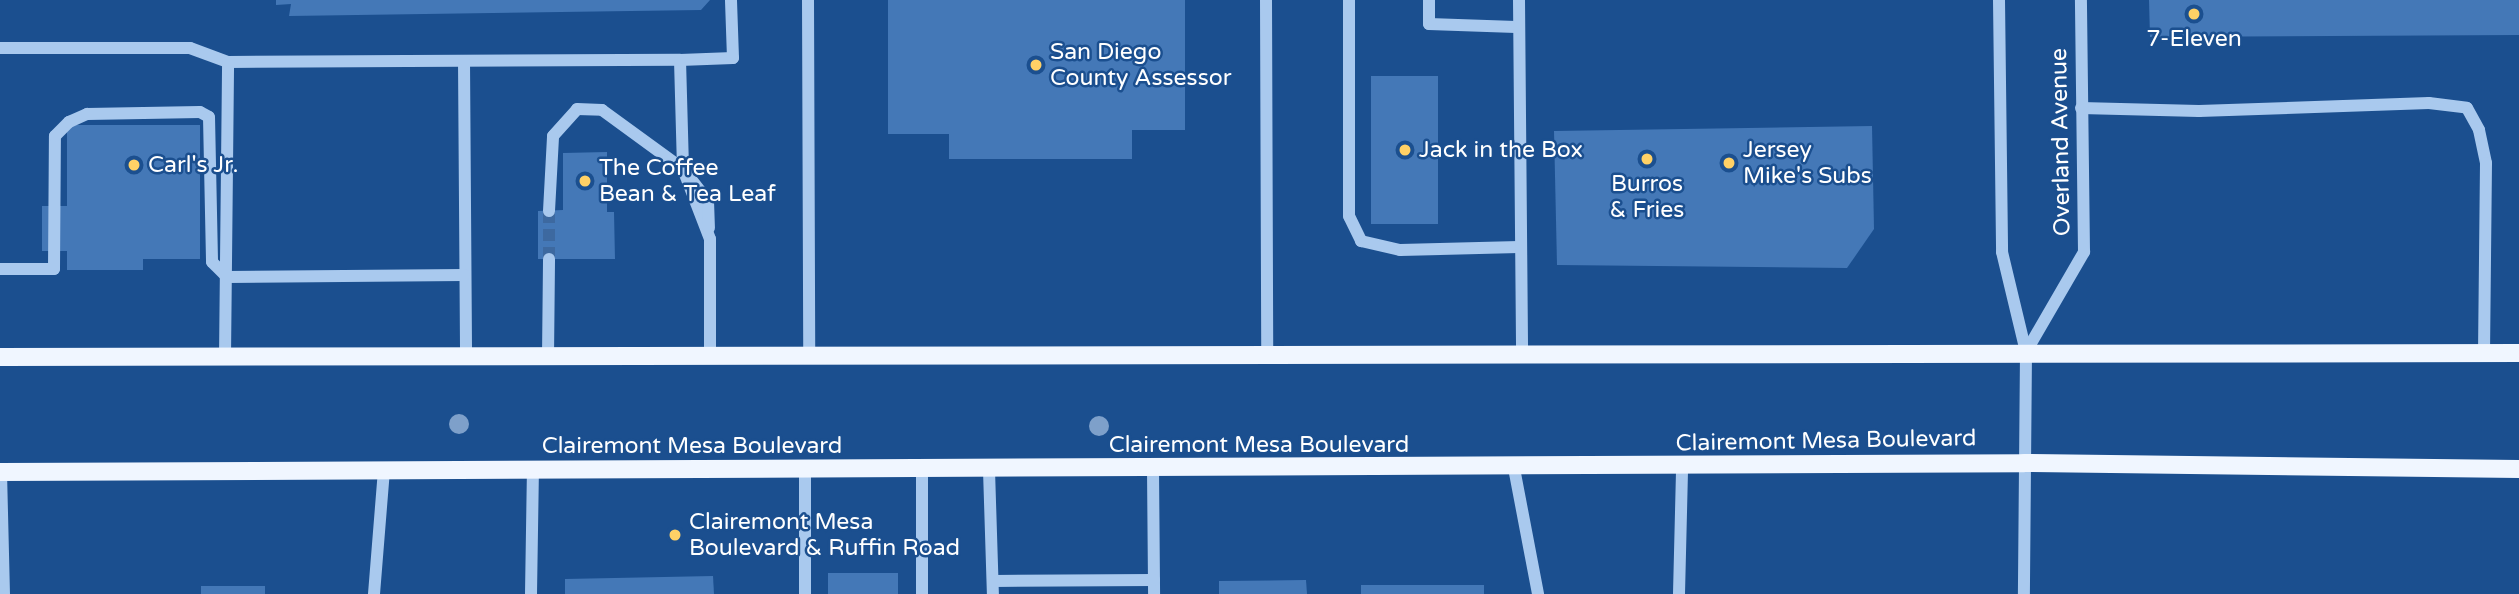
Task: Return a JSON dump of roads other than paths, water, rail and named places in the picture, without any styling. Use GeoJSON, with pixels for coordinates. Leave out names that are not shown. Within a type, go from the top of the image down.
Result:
{"type":"FeatureCollection","features":[{"type":"Feature","properties":{"kind":"main road"},"geometry":{"type":"LineString","coordinates":[[0,357],[2519,353]]}},
{"type":"Feature","properties":{"kind":"main road","name":"Clairemont Mesa Boulevard"},"geometry":{"type":"LineString","coordinates":[[1,472],[1153,470],[2024,463],[2519,470]]}},
{"type":"Feature","properties":{"kind":"street"},"geometry":{"type":"LineString","coordinates":[[0,48],[190,48],[228,62],[733,58],[731,0]]}},
{"type":"Feature","properties":{"kind":"street"},"geometry":{"type":"LineString","coordinates":[[808,0],[809,357]]}},
{"type":"Feature","properties":{"kind":"street"},"geometry":{"type":"LineString","coordinates":[[1266,0],[1267,357]]}},
{"type":"Feature","properties":{"kind":"street"},"geometry":{"type":"LineString","coordinates":[[1349,0],[1349,216],[1362,241],[1400,250],[1519,247]]}},
{"type":"Feature","properties":{"kind":"street"},"geometry":{"type":"LineString","coordinates":[[1429,0],[1429,24],[1516,27]]}},
{"type":"Feature","properties":{"kind":"street"},"geometry":{"type":"LineString","coordinates":[[1519,0],[1516,27],[1521,356]]}},
{"type":"Feature","properties":{"kind":"street","name":"Overland Avenue"},"geometry":{"type":"LineString","coordinates":[[1999,0],[2002,252],[2026,352],[2024,594]]}},
{"type":"Feature","properties":{"kind":"street","name":"Overland Avenue"},"geometry":{"type":"LineString","coordinates":[[2026,352],[2084,252],[2081,0]]}},
{"type":"Feature","properties":{"kind":"street"},"geometry":{"type":"LineString","coordinates":[[680,60],[683,169],[709,239],[710,357]]}},
{"type":"Feature","properties":{"kind":"street"},"geometry":{"type":"LineString","coordinates":[[464,61],[466,357]]}},
{"type":"Feature","properties":{"kind":"street"},"geometry":{"type":"LineString","coordinates":[[225,357],[228,62]]}},
{"type":"Feature","properties":{"kind":"street"},"geometry":{"type":"LineString","coordinates":[[2081,108],[2199,111],[2429,103],[2467,108],[2479,130],[2486,163],[2484,353]]}},
{"type":"Feature","properties":{"kind":"street"},"geometry":{"type":"LineString","coordinates":[[549,211],[553,136],[577,109],[602,110],[683,169]]}},
{"type":"Feature","properties":{"kind":"street"},"geometry":{"type":"LineString","coordinates":[[0,269],[54,269],[55,136],[69,122],[87,114],[200,112],[209,117],[212,262],[227,277],[464,275]]}},
{"type":"Feature","properties":{"kind":"street"},"geometry":{"type":"LineString","coordinates":[[548,357],[549,259]]}},
{"type":"Feature","properties":{"kind":"street"},"geometry":{"type":"LineString","coordinates":[[1679,594],[1682,467]]}},
{"type":"Feature","properties":{"kind":"street"},"geometry":{"type":"LineString","coordinates":[[1514,468],[1538,594]]}},
{"type":"Feature","properties":{"kind":"street"},"geometry":{"type":"LineString","coordinates":[[922,470],[922,594]]}},
{"type":"Feature","properties":{"kind":"street"},"geometry":{"type":"LineString","coordinates":[[989,470],[993,587],[1154,580]]}},
{"type":"Feature","properties":{"kind":"street"},"geometry":{"type":"LineString","coordinates":[[1153,470],[1154,594]]}},
{"type":"Feature","properties":{"kind":"street"},"geometry":{"type":"LineString","coordinates":[[374,594],[384,471]]}},
{"type":"Feature","properties":{"kind":"street"},"geometry":{"type":"LineString","coordinates":[[531,594],[533,471]]}},
{"type":"Feature","properties":{"kind":"street"},"geometry":{"type":"LineString","coordinates":[[805,471],[805,594]]}},
{"type":"Feature","properties":{"kind":"street"},"geometry":{"type":"LineString","coordinates":[[1,472],[4,594]]}},
{"type":"Feature","properties":{"kind":"tunnel"},"geometry":{"type":"LineString","coordinates":[[549,211],[549,259]]}},
{"type":"Feature","properties":{"kind":"place","name":"7-Eleven"},"geometry":{"type":"Point","coordinates":[2194,14]}},
{"type":"Feature","properties":{"kind":"place","name":"San Diego County Assessor"},"geometry":{"type":"Point","coordinates":[1036,65]}},
{"type":"Feature","properties":{"kind":"place","name":"Jack in the Box"},"geometry":{"type":"Point","coordinates":[1405,150]}},
{"type":"Feature","properties":{"kind":"place","name":"Burros & Fries"},"geometry":{"type":"Point","coordinates":[1647,159]}},
{"type":"Feature","properties":{"kind":"place","name":"Jersey Mike's Subs"},"geometry":{"type":"Point","coordinates":[1729,163]}},
{"type":"Feature","properties":{"kind":"place","name":"Carl's Jr."},"geometry":{"type":"Point","coordinates":[134,165]}},
{"type":"Feature","properties":{"kind":"place","name":"The Coffee Bean & Tea Leaf"},"geometry":{"type":"Point","coordinates":[585,181]}},
{"type":"Feature","properties":{"kind":"place","name":"Clairemont Mesa Boulevard & Ruffin Road"},"geometry":{"type":"Point","coordinates":[675,535]}}]}
